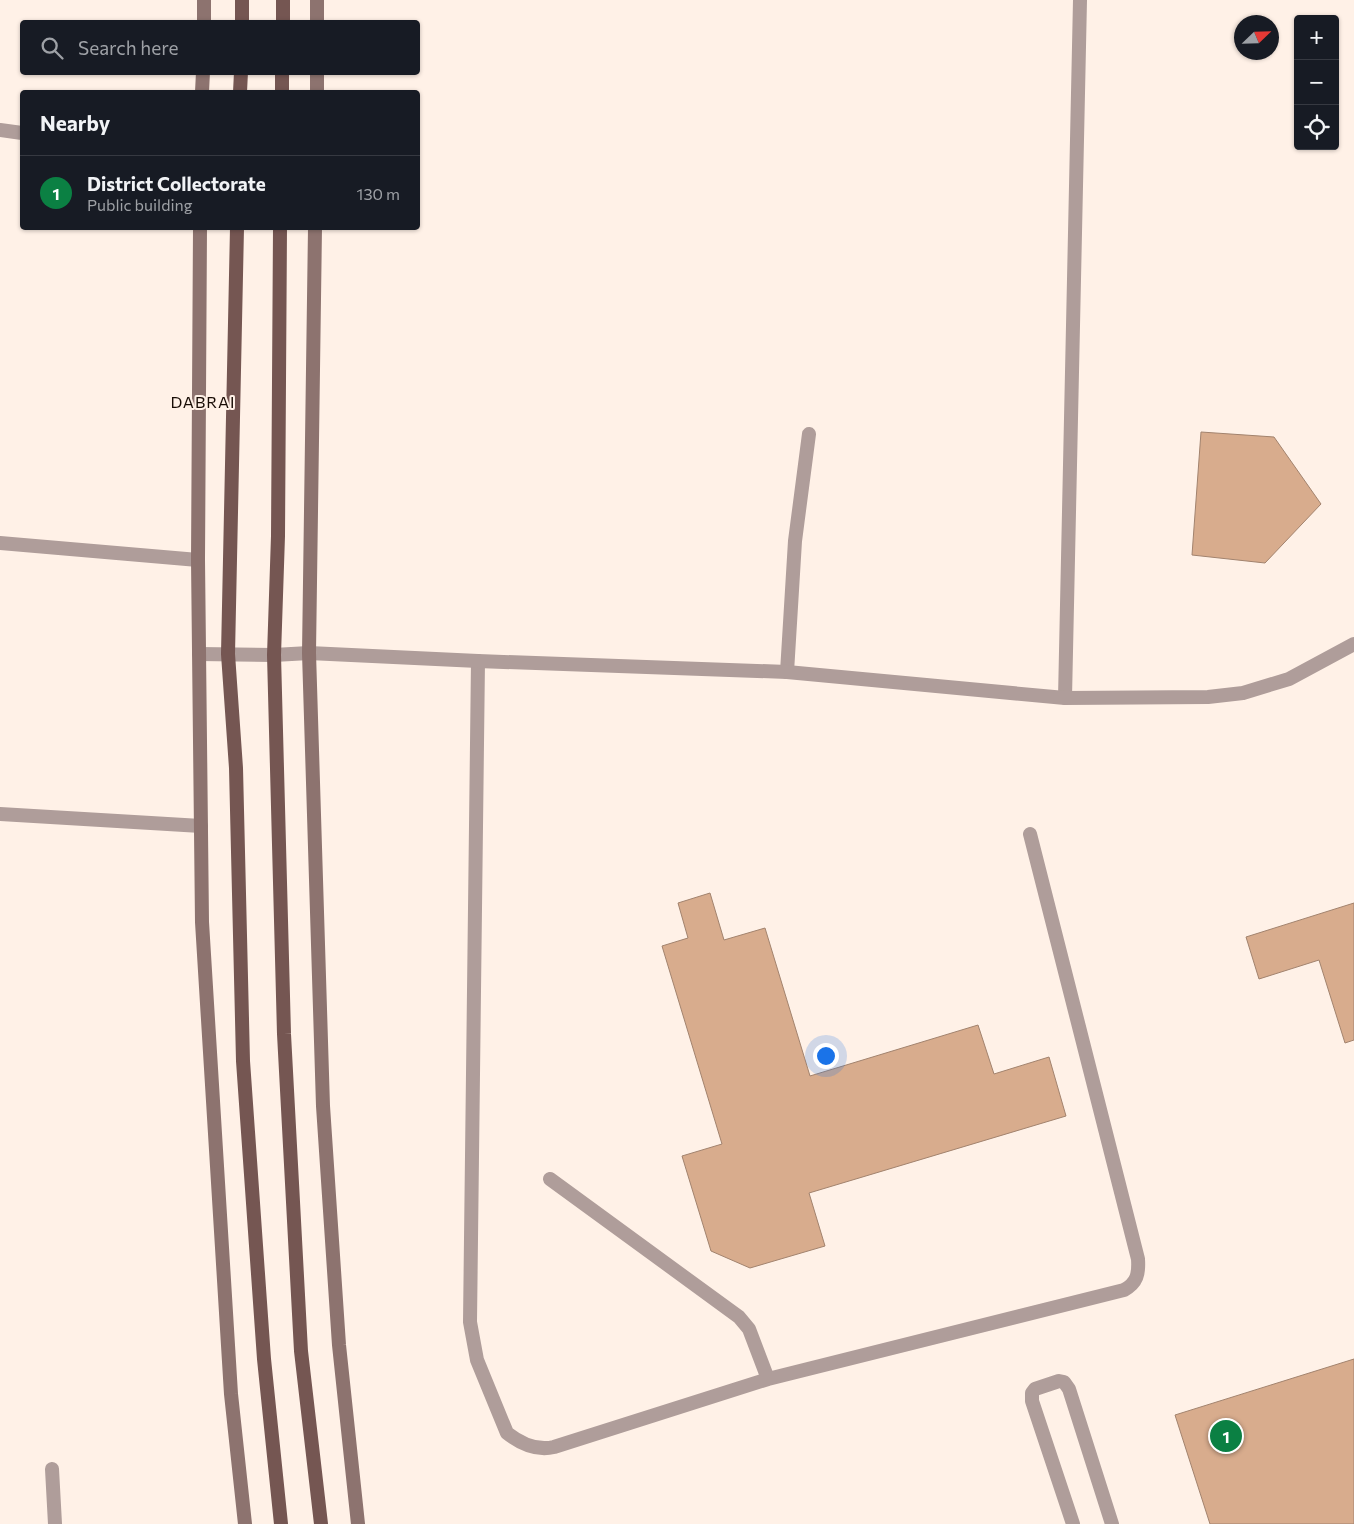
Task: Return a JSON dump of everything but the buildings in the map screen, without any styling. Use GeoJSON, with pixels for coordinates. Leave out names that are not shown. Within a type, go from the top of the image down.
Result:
{"type":"FeatureCollection","features":[{"type":"Feature","properties":{"kind":"main road"},"geometry":{"type":"LineString","coordinates":[[204,0],[204,20]]}},
{"type":"Feature","properties":{"kind":"main road"},"geometry":{"type":"LineString","coordinates":[[242,0],[242,20]]}},
{"type":"Feature","properties":{"kind":"main road"},"geometry":{"type":"LineString","coordinates":[[282,20],[283,0]]}},
{"type":"Feature","properties":{"kind":"main road"},"geometry":{"type":"LineString","coordinates":[[317,20],[318,0]]}},
{"type":"Feature","properties":{"kind":"main road"},"geometry":{"type":"LineString","coordinates":[[202,90],[203,75]]}},
{"type":"Feature","properties":{"kind":"main road"},"geometry":{"type":"LineString","coordinates":[[240,75],[240,90]]}},
{"type":"Feature","properties":{"kind":"main road"},"geometry":{"type":"LineString","coordinates":[[282,75],[282,90]]}},
{"type":"Feature","properties":{"kind":"main road"},"geometry":{"type":"LineString","coordinates":[[317,75],[317,90]]}},
{"type":"Feature","properties":{"kind":"main road"},"geometry":{"type":"LineString","coordinates":[[200,230],[198,560],[202,922],[231,1394],[245,1524]]}},
{"type":"Feature","properties":{"kind":"main road"},"geometry":{"type":"LineString","coordinates":[[237,230],[228,654],[236,768],[244,1060],[264,1359],[281,1524]]}},
{"type":"Feature","properties":{"kind":"main road"},"geometry":{"type":"LineString","coordinates":[[280,230],[278,536],[274,655],[284,1034],[301,1351],[321,1524]]}},
{"type":"Feature","properties":{"kind":"main road"},"geometry":{"type":"LineString","coordinates":[[315,230],[310,653],[323,1106],[339,1345],[358,1524]]}},
{"type":"Feature","properties":{"kind":"street"},"geometry":{"type":"LineString","coordinates":[[1065,698],[1080,0]]}},
{"type":"Feature","properties":{"kind":"street"},"geometry":{"type":"LineString","coordinates":[[0,130],[20,132]]}},
{"type":"Feature","properties":{"kind":"street"},"geometry":{"type":"LineString","coordinates":[[787,672],[795,541],[809,434]]}},
{"type":"Feature","properties":{"kind":"street"},"geometry":{"type":"LineString","coordinates":[[0,543],[198,560]]}},
{"type":"Feature","properties":{"kind":"street"},"geometry":{"type":"LineString","coordinates":[[199,654],[274,655],[310,653],[787,672],[1065,698],[1208,698],[1243,693],[1289,679],[1354,644]]}},
{"type":"Feature","properties":{"kind":"street"},"geometry":{"type":"LineString","coordinates":[[478,661],[470,1322],[477,1360],[507,1434],[539,1450],[554,1447],[768,1379],[1124,1290],[1132,1286],[1139,1272],[1138,1259],[1030,834]]}},
{"type":"Feature","properties":{"kind":"street"},"geometry":{"type":"LineString","coordinates":[[0,814],[201,826]]}},
{"type":"Feature","properties":{"kind":"street"},"geometry":{"type":"LineString","coordinates":[[550,1179],[739,1317],[749,1329],[768,1379]]}},
{"type":"Feature","properties":{"kind":"street"},"geometry":{"type":"LineString","coordinates":[[1073,1524],[1032,1401],[1032,1393],[1036,1389],[1058,1381],[1064,1382],[1070,1389],[1112,1524]]}},
{"type":"Feature","properties":{"kind":"street"},"geometry":{"type":"LineString","coordinates":[[52,1469],[55,1524]]}},
{"type":"Feature","properties":{"kind":"place","name":"District Collectorate"},"geometry":{"type":"Point","coordinates":[1226,1436]}},
{"type":"Feature","properties":{"kind":"district","name":"DABRAI"},"geometry":{"type":"Point","coordinates":[203,401]}}]}
